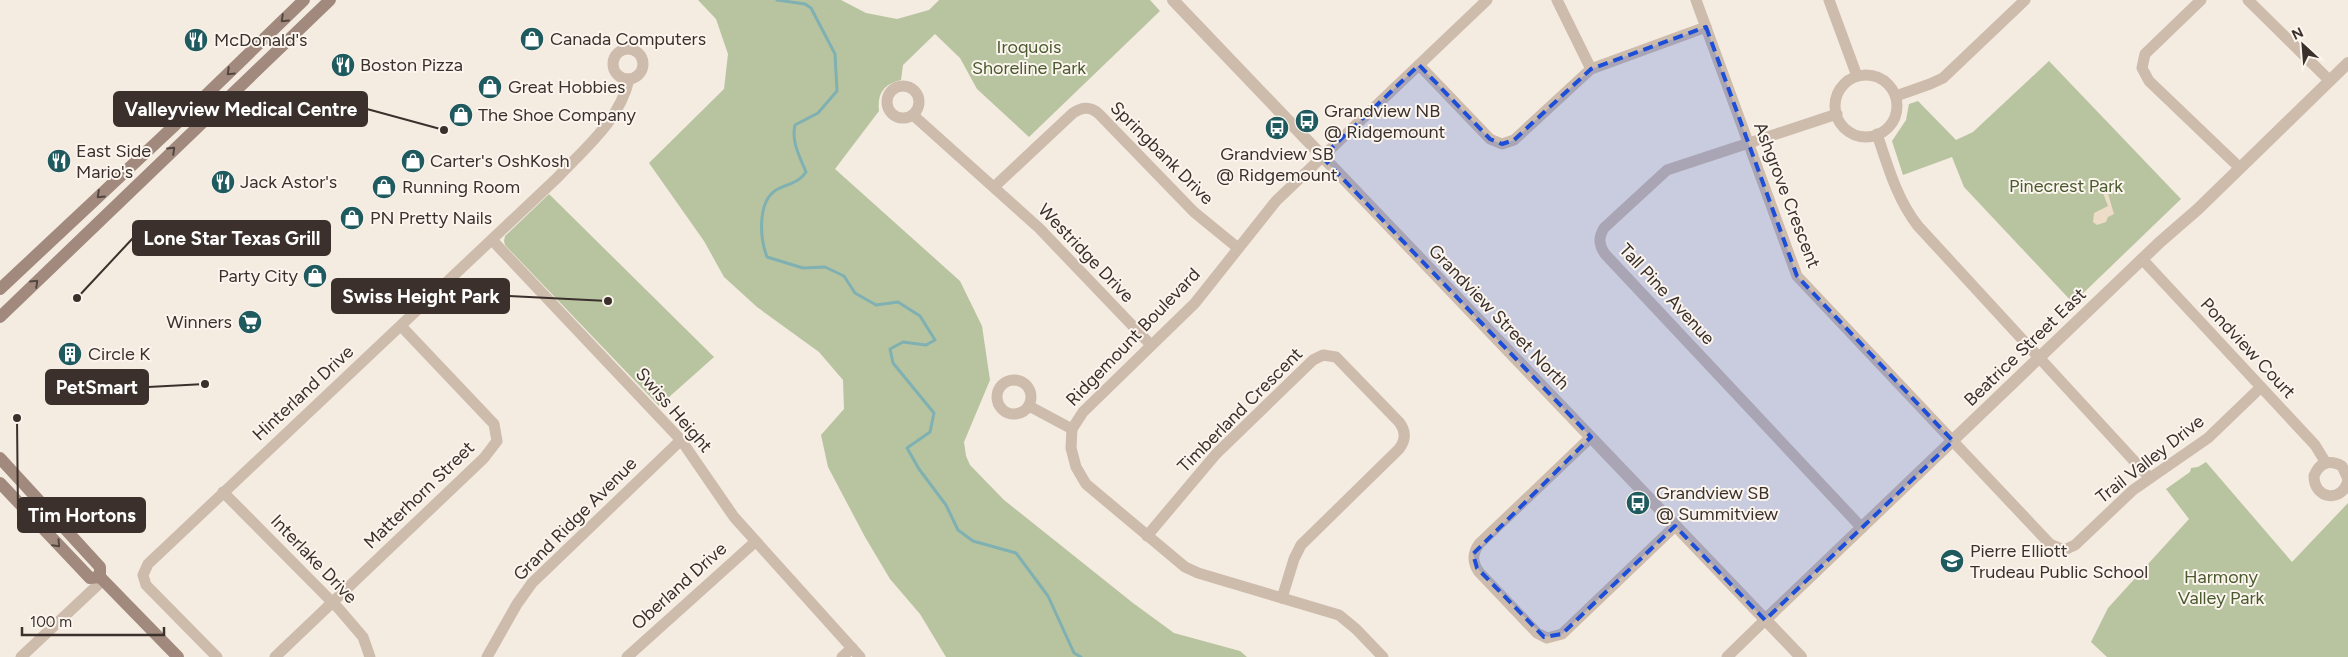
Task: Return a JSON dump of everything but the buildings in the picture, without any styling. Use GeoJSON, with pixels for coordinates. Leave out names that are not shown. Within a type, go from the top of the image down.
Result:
{"type":"FeatureCollection","features":[{"type":"Feature","properties":{"kind":"main road"},"geometry":{"type":"LineString","coordinates":[[0,289],[174,126],[304,0]]}},
{"type":"Feature","properties":{"kind":"main road"},"geometry":{"type":"LineString","coordinates":[[0,317],[330,0]]}},
{"type":"Feature","properties":{"kind":"main road"},"geometry":{"type":"LineString","coordinates":[[0,458],[100,567],[101,578],[178,657]]}},
{"type":"Feature","properties":{"kind":"main road"},"geometry":{"type":"LineString","coordinates":[[0,482],[90,578],[101,578]]}},
{"type":"Feature","properties":{"kind":"street","name":"Grandview Street North"},"geometry":{"type":"LineString","coordinates":[[1173,0],[1801,657]]}},
{"type":"Feature","properties":{"kind":"street","name":"Ridgemount Boulevard"},"geometry":{"type":"LineString","coordinates":[[1382,657],[1339,615],[1193,571],[1147,536],[1082,478],[1072,456],[1072,429],[1086,408],[1195,303],[1276,200],[1487,0]]}},
{"type":"Feature","properties":{"kind":"street"},"geometry":{"type":"LineString","coordinates":[[1557,0],[1590,69]]}},
{"type":"Feature","properties":{"kind":"street","name":"Ashgrove Crescent"},"geometry":{"type":"LineString","coordinates":[[1696,0],[1797,276],[1953,440]]}},
{"type":"Feature","properties":{"kind":"street"},"geometry":{"type":"LineString","coordinates":[[1829,0],[1857,76]]}},
{"type":"Feature","properties":{"kind":"street"},"geometry":{"type":"LineString","coordinates":[[1896,96],[1944,78],[2025,0]]}},
{"type":"Feature","properties":{"kind":"street"},"geometry":{"type":"LineString","coordinates":[[2201,0],[2145,54],[2142,68],[2149,81],[2240,168]]}},
{"type":"Feature","properties":{"kind":"street"},"geometry":{"type":"LineString","coordinates":[[2248,0],[2330,80]]}},
{"type":"Feature","properties":{"kind":"street"},"geometry":{"type":"LineString","coordinates":[[1419,65],[1490,139],[1502,144],[1514,140],[1590,69],[1706,28]]}},
{"type":"Feature","properties":{"kind":"street","name":"Beatrice Street East"},"geometry":{"type":"LineString","coordinates":[[1727,657],[2348,63]]}},
{"type":"Feature","properties":{"kind":"street"},"geometry":{"type":"LineString","coordinates":[[1857,76],[1876,76],[1884,80],[1896,96],[1896,114],[1886,130],[1869,136],[1852,133],[1840,122],[1837,114],[1837,96],[1848,80],[1857,76]]}},
{"type":"Feature","properties":{"kind":"street","name":"Hinterland Drive"},"geometry":{"type":"LineString","coordinates":[[217,657],[146,585],[143,575],[152,558],[492,240],[602,131],[626,92],[629,79]]}},
{"type":"Feature","properties":{"kind":"street","name":"Springbank Drive"},"geometry":{"type":"LineString","coordinates":[[994,187],[1073,112],[1079,109],[1090,108],[1099,114],[1194,212],[1238,248]]}},
{"type":"Feature","properties":{"kind":"street","name":"Westridge Drive"},"geometry":{"type":"LineString","coordinates":[[913,114],[1039,228],[1151,345]]}},
{"type":"Feature","properties":{"kind":"street","name":"Tall Pine Avenue"},"geometry":{"type":"LineString","coordinates":[[1837,114],[1678,165],[1662,173],[1604,228],[1600,238],[1600,247],[1862,528]]}},
{"type":"Feature","properties":{"kind":"street"},"geometry":{"type":"LineString","coordinates":[[1877,134],[1895,188],[1905,210],[1934,245],[2150,477]]}},
{"type":"Feature","properties":{"kind":"street","name":"Swiss Height"},"geometry":{"type":"LineString","coordinates":[[492,240],[681,440],[734,517],[856,653]]}},
{"type":"Feature","properties":{"kind":"street","name":"Pondview Court"},"geometry":{"type":"LineString","coordinates":[[2142,259],[2315,444],[2326,463]]}},
{"type":"Feature","properties":{"kind":"street","name":"Matterhorn Street"},"geometry":{"type":"LineString","coordinates":[[275,657],[484,458],[497,441],[494,424],[401,326]]}},
{"type":"Feature","properties":{"kind":"street","name":"Timberland Crescent"},"geometry":{"type":"LineString","coordinates":[[1147,536],[1216,454],[1313,360],[1323,355],[1336,357],[1399,422],[1404,430],[1404,440],[1399,449],[1301,545],[1294,559],[1282,598]]}},
{"type":"Feature","properties":{"kind":"street","name":"Trail Valley Drive"},"geometry":{"type":"LineString","coordinates":[[1953,440],[2050,544],[2064,550],[2075,545],[2150,477],[2196,448],[2261,387]]}},
{"type":"Feature","properties":{"kind":"street"},"geometry":{"type":"LineString","coordinates":[[1029,406],[1072,429]]}},
{"type":"Feature","properties":{"kind":"street"},"geometry":{"type":"LineString","coordinates":[[1591,437],[1479,544],[1473,554],[1475,565],[1479,572],[1544,638],[1555,638],[1562,634],[1676,526]]}},
{"type":"Feature","properties":{"kind":"street","name":"Grand Ridge Avenue"},"geometry":{"type":"LineString","coordinates":[[488,657],[517,604],[532,583],[681,440]]}},
{"type":"Feature","properties":{"kind":"street","name":"Pondview Court"},"geometry":{"type":"LineString","coordinates":[[2326,463],[2336,463],[2342,466],[2348,479],[2344,491],[2336,496],[2330,496],[2319,491],[2315,486],[2314,476],[2316,470],[2326,463]]}},
{"type":"Feature","properties":{"kind":"street","name":"Interlake Drive"},"geometry":{"type":"LineString","coordinates":[[223,492],[332,602],[363,637],[370,657]]}},
{"type":"Feature","properties":{"kind":"street","name":"Oberland Drive"},"geometry":{"type":"LineString","coordinates":[[627,657],[756,542]]}},
{"type":"Feature","properties":{"kind":"street"},"geometry":{"type":"LineString","coordinates":[[21,657],[101,578]]}},
{"type":"Feature","properties":{"kind":"street"},"geometry":{"type":"LineString","coordinates":[[842,657],[856,653]]}},
{"type":"Feature","properties":{"kind":"highlighted area"},"geometry":{"type":"Polygon","coordinates":[[[1706,27],[1797,276],[1953,441],[1765,620],[1675,526],[1562,634],[1544,637],[1477,568],[1473,554],[1591,437],[1322,157],[1419,65],[1490,139],[1502,144],[1514,140],[1591,69],[1706,27]]]}},
{"type":"Feature","properties":{"kind":"green space","name":"Iroquois Shoreline Park"},"geometry":{"type":"Polygon","coordinates":[[[698,0],[841,0],[866,13],[897,19],[929,10],[939,0],[1150,0],[1160,11],[1029,137],[977,89],[960,58],[935,34],[903,65],[901,80],[890,84],[883,90],[879,99],[879,111],[835,169],[960,281],[982,326],[990,380],[964,442],[966,456],[970,465],[1004,500],[1133,603],[1174,633],[1240,651],[1247,657],[946,657],[920,614],[890,579],[865,537],[828,467],[821,435],[844,409],[843,380],[819,352],[757,307],[724,277],[704,241],[649,163],[724,89],[728,54],[716,19],[698,0]]]}},
{"type":"Feature","properties":{"kind":"green space","name":"Pinecrest Park"},"geometry":{"type":"Polygon","coordinates":[[[2049,61],[2181,199],[2073,303],[1964,187],[1952,157],[1903,175],[1892,141],[1906,120],[1909,104],[1918,101],[1956,140],[1973,132],[2049,61]]]}},
{"type":"Feature","properties":{"kind":"green space"},"geometry":{"type":"Polygon","coordinates":[[[549,194],[714,357],[659,406],[505,245],[505,236],[549,194]]]}},
{"type":"Feature","properties":{"kind":"green space","name":"Harmony Valley Park"},"geometry":{"type":"Polygon","coordinates":[[[2206,462],[2292,562],[2348,503],[2348,657],[2107,657],[2091,642],[2108,608],[2189,519],[2166,489],[2190,472],[2191,468],[2198,467],[2206,462]]]}},
{"type":"Feature","properties":{"kind":"shaded area"},"geometry":{"type":"Polygon","coordinates":[[[2106,187],[2114,214],[2108,217],[2106,222],[2097,225],[2093,222],[2094,213],[2108,206],[2101,188],[2106,187]]]}},
{"type":"Feature","properties":{"kind":"waterway"},"geometry":{"type":"LineString","coordinates":[[777,0],[805,4],[811,8],[835,54],[837,91],[818,113],[795,125],[795,143],[806,172],[796,181],[776,190],[766,203],[763,212],[762,231],[767,257],[803,268],[825,267],[844,276],[855,293],[876,305],[898,302],[920,316],[935,340],[926,345],[903,342],[890,349],[893,363],[934,413],[930,432],[907,448],[919,469],[946,505],[958,530],[973,541],[1016,553],[1048,596],[1074,653],[1081,657]]}},
{"type":"Feature","properties":{"kind":"place","name":"Canada Computers"},"geometry":{"type":"Point","coordinates":[532,39]}},
{"type":"Feature","properties":{"kind":"place","name":"McDonald's"},"geometry":{"type":"Point","coordinates":[196,40]}},
{"type":"Feature","properties":{"kind":"place","name":"Boston Pizza"},"geometry":{"type":"Point","coordinates":[343,65]}},
{"type":"Feature","properties":{"kind":"place","name":"Great Hobbies"},"geometry":{"type":"Point","coordinates":[490,87]}},
{"type":"Feature","properties":{"kind":"place","name":"The Shoe Company"},"geometry":{"type":"Point","coordinates":[461,115]}},
{"type":"Feature","properties":{"kind":"place","name":"Grandview NB @ Ridgemount"},"geometry":{"type":"Point","coordinates":[1307,121]}},
{"type":"Feature","properties":{"kind":"place","name":"Grandview SB @ Ridgemount"},"geometry":{"type":"Point","coordinates":[1277,128]}},
{"type":"Feature","properties":{"kind":"place","name":"Valleyview Medical Centre"},"geometry":{"type":"Point","coordinates":[444,130]}},
{"type":"Feature","properties":{"kind":"place","name":"East Side Mario's"},"geometry":{"type":"Point","coordinates":[59,161]}},
{"type":"Feature","properties":{"kind":"place","name":"Carter's OshKosh"},"geometry":{"type":"Point","coordinates":[413,161]}},
{"type":"Feature","properties":{"kind":"place","name":"Jack Astor's"},"geometry":{"type":"Point","coordinates":[223,182]}},
{"type":"Feature","properties":{"kind":"place","name":"Running Room"},"geometry":{"type":"Point","coordinates":[384,187]}},
{"type":"Feature","properties":{"kind":"place","name":"PN Pretty Nails"},"geometry":{"type":"Point","coordinates":[352,218]}},
{"type":"Feature","properties":{"kind":"place","name":"Party City"},"geometry":{"type":"Point","coordinates":[315,276]}},
{"type":"Feature","properties":{"kind":"place","name":"Lone Star Texas Grill"},"geometry":{"type":"Point","coordinates":[77,298]}},
{"type":"Feature","properties":{"kind":"place","name":"Swiss Height Park"},"geometry":{"type":"Point","coordinates":[608,301]}},
{"type":"Feature","properties":{"kind":"place","name":"Winners"},"geometry":{"type":"Point","coordinates":[250,322]}},
{"type":"Feature","properties":{"kind":"place","name":"Circle K"},"geometry":{"type":"Point","coordinates":[70,354]}},
{"type":"Feature","properties":{"kind":"place","name":"PetSmart"},"geometry":{"type":"Point","coordinates":[205,384]}},
{"type":"Feature","properties":{"kind":"place","name":"Tim Hortons"},"geometry":{"type":"Point","coordinates":[17,418]}},
{"type":"Feature","properties":{"kind":"place","name":"Grandview SB @ Summitview"},"geometry":{"type":"Point","coordinates":[1638,503]}},
{"type":"Feature","properties":{"kind":"place","name":"Pierre Elliott Trudeau Public School"},"geometry":{"type":"Point","coordinates":[1952,561]}}]}
